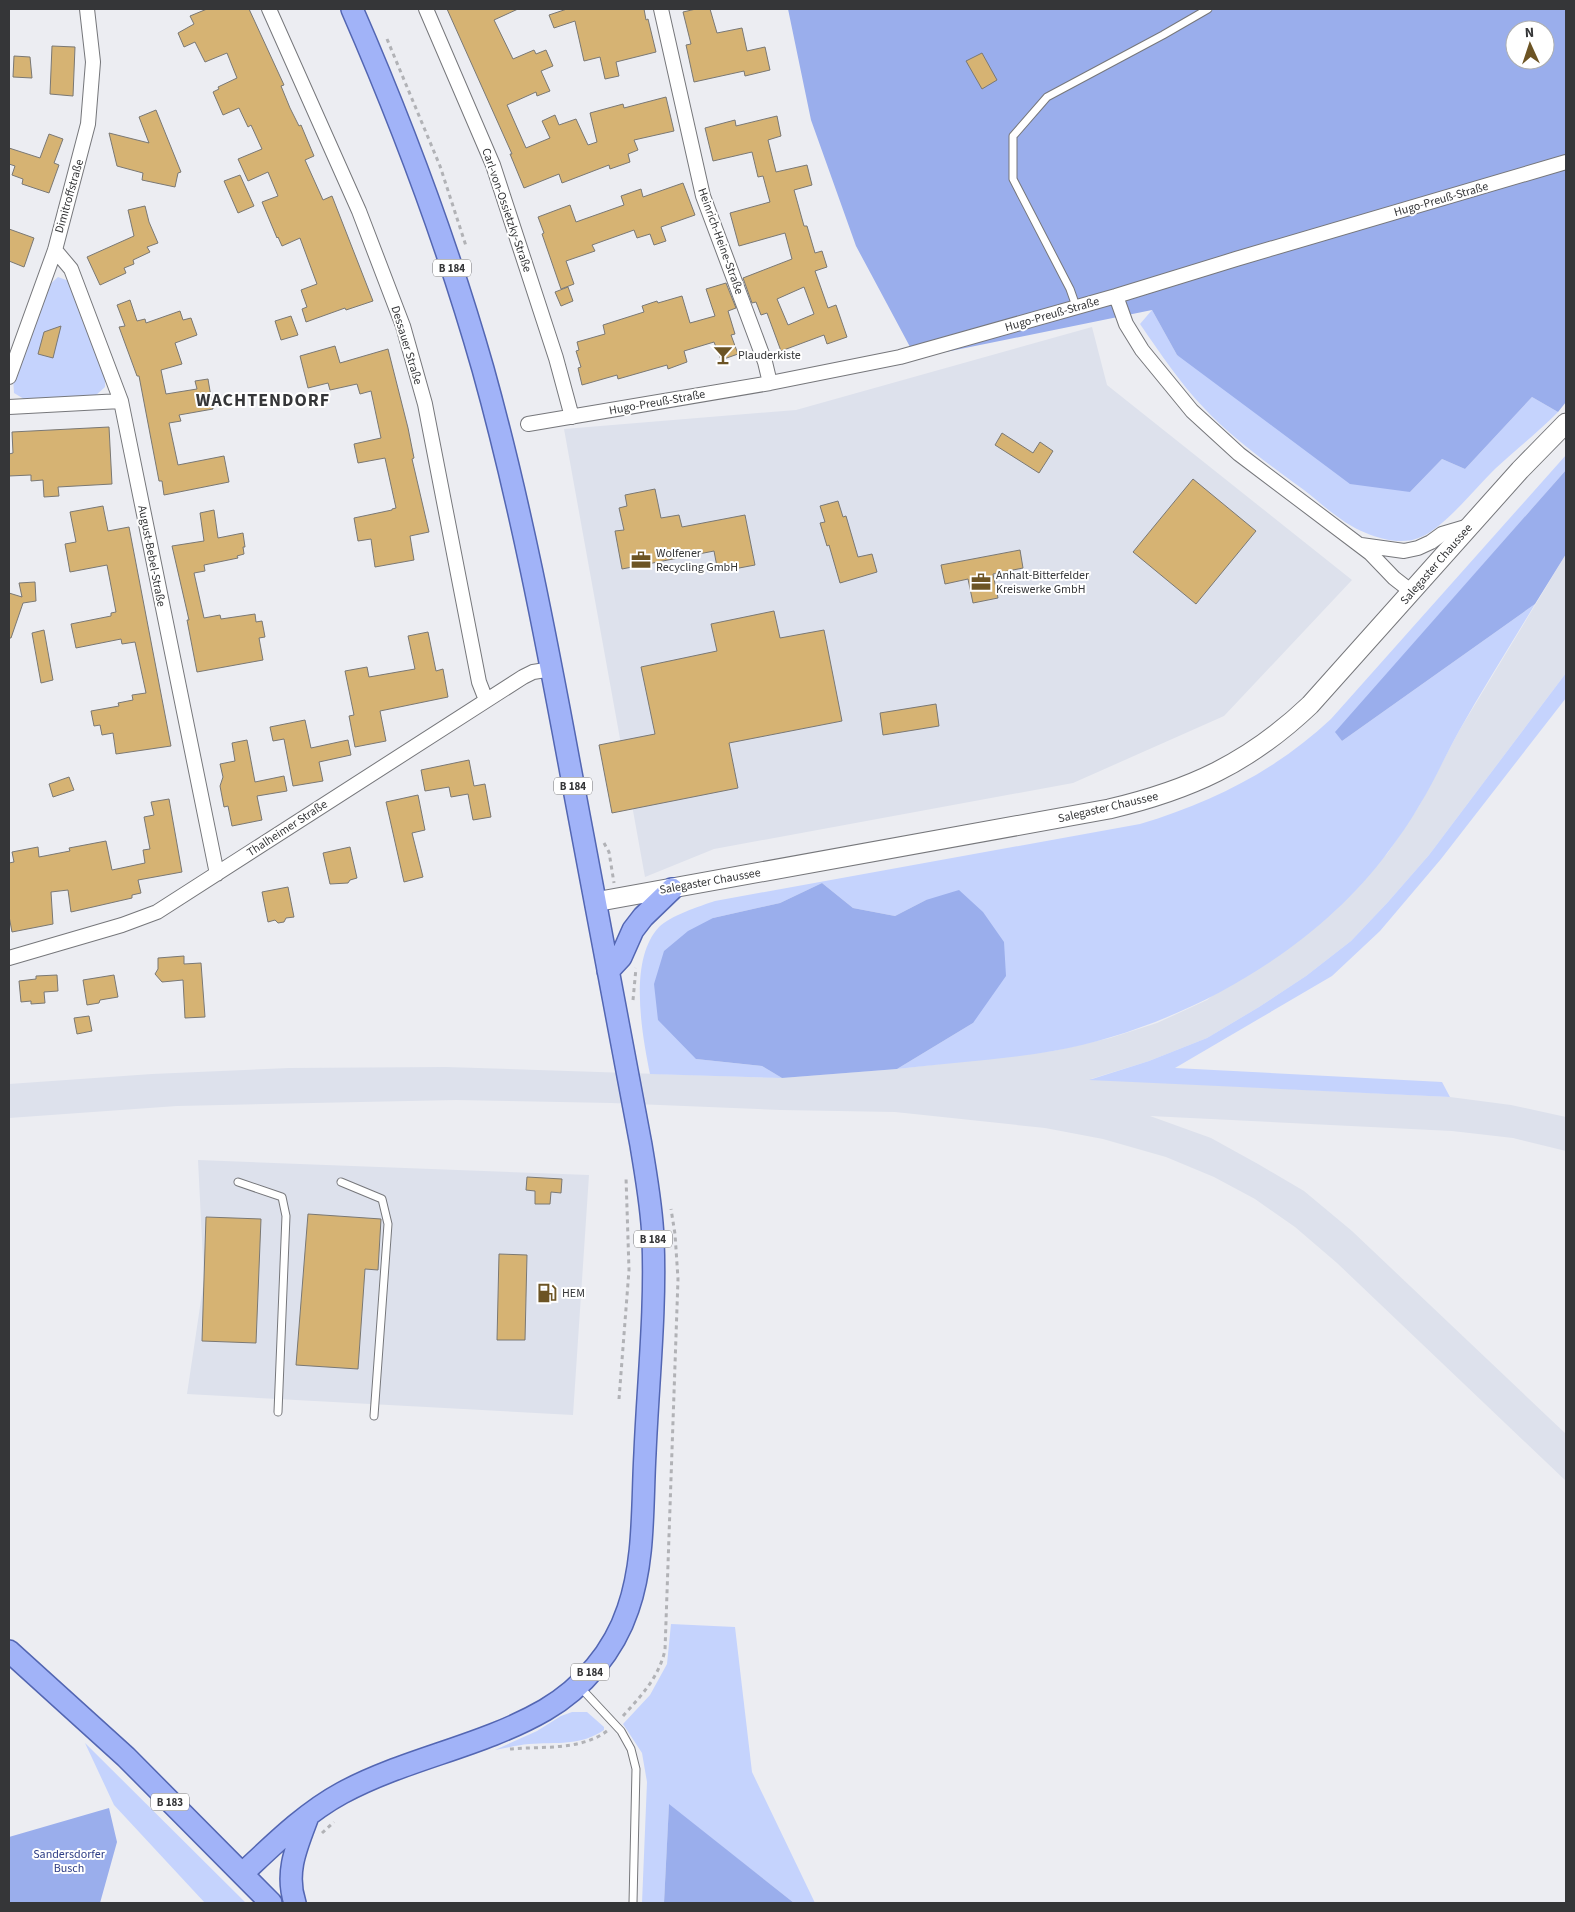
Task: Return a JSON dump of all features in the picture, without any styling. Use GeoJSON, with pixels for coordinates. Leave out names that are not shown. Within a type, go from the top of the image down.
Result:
{"type":"FeatureCollection","features":[{"type":"Feature","properties":{"kind":"main road","name":"B 184"},"geometry":{"type":"LineString","coordinates":[[242,1873],[308,1816],[342,1793],[360,1784],[517,1725],[547,1708],[578,1685],[603,1658],[622,1624],[633,1595],[640,1554],[653,1260],[651,1216],[641,1145],[552,669],[512,482],[473,334],[423,182],[396,112],[352,9]]}},
{"type":"Feature","properties":{"kind":"main road","name":"Salegaster Chaussee"},"geometry":{"type":"LineString","coordinates":[[595,902],[1109,809],[1159,796],[1206,778],[1241,760],[1292,722],[1334,679],[1469,526],[1566,423]]}},
{"type":"Feature","properties":{"kind":"main road"},"geometry":{"type":"LineString","coordinates":[[608,971],[621,956],[633,930],[643,917],[672,888]]}},
{"type":"Feature","properties":{"kind":"main road","name":"B 183"},"geometry":{"type":"LineString","coordinates":[[9,1651],[98,1730],[271,1903]]}},
{"type":"Feature","properties":{"kind":"main road"},"geometry":{"type":"LineString","coordinates":[[295,1903],[290,1882],[293,1855],[308,1816]]}},
{"type":"Feature","properties":{"kind":"street","name":"Dimitroffstraße"},"geometry":{"type":"LineString","coordinates":[[9,377],[55,250],[88,124],[93,62],[87,9]]}},
{"type":"Feature","properties":{"kind":"street","name":"Dessauer Straße"},"geometry":{"type":"LineString","coordinates":[[269,9],[359,211],[404,326],[425,404],[478,682],[486,700]]}},
{"type":"Feature","properties":{"kind":"street","name":"Carl-von-Ossietzky-Straße"},"geometry":{"type":"LineString","coordinates":[[426,9],[494,165],[547,330],[572,417]]}},
{"type":"Feature","properties":{"kind":"street","name":"Heinrich-Heine-Straße"},"geometry":{"type":"LineString","coordinates":[[661,9],[703,196],[765,362],[770,383]]}},
{"type":"Feature","properties":{"kind":"street","name":"Hugo-Preuß-Straße"},"geometry":{"type":"LineString","coordinates":[[528,424],[770,383],[900,357],[1116,296],[1566,162]]}},
{"type":"Feature","properties":{"kind":"street","name":"August-Bebel-Straße"},"geometry":{"type":"LineString","coordinates":[[55,250],[71,269],[121,401],[217,874]]}},
{"type":"Feature","properties":{"kind":"street"},"geometry":{"type":"LineString","coordinates":[[1116,296],[1126,324],[1142,350],[1192,411],[1239,454],[1370,553],[1394,578],[1412,592]]}},
{"type":"Feature","properties":{"kind":"street"},"geometry":{"type":"LineString","coordinates":[[9,407],[121,401]]}},
{"type":"Feature","properties":{"kind":"street"},"geometry":{"type":"LineString","coordinates":[[1360,545],[1383,549],[1411,549],[1431,542],[1442,534],[1469,526]]}},
{"type":"Feature","properties":{"kind":"street","name":"Thalheimer Straße"},"geometry":{"type":"LineString","coordinates":[[9,958],[122,925],[157,912],[523,677],[533,672],[552,669]]}},
{"type":"Feature","properties":{"kind":"lane"},"geometry":{"type":"LineString","coordinates":[[1076,306],[1070,289],[1013,179],[1014,136],[1047,98],[1208,9]]}},
{"type":"Feature","properties":{"kind":"lane"},"geometry":{"type":"LineString","coordinates":[[238,1182],[282,1197],[286,1216],[278,1412]]}},
{"type":"Feature","properties":{"kind":"lane"},"geometry":{"type":"LineString","coordinates":[[341,1182],[382,1199],[388,1224],[374,1416]]}},
{"type":"Feature","properties":{"kind":"lane"},"geometry":{"type":"LineString","coordinates":[[578,1685],[615,1724],[631,1749],[636,1769],[633,1903]]}},
{"type":"Feature","properties":{"kind":"path"},"geometry":{"type":"LineString","coordinates":[[634,1009],[636,964]]}},
{"type":"Feature","properties":{"kind":"path"},"geometry":{"type":"LineString","coordinates":[[619,1398],[629,1270],[626,1174]]}},
{"type":"Feature","properties":{"kind":"path"},"geometry":{"type":"LineString","coordinates":[[504,1751],[580,1744],[592,1740],[615,1724],[653,1681],[662,1665],[665,1650],[678,1279],[671,1207]]}},
{"type":"Feature","properties":{"kind":"path"},"geometry":{"type":"LineString","coordinates":[[320,1834],[341,1816]]}},
{"type":"Feature","properties":{"kind":"shaded area"},"geometry":{"type":"Polygon","coordinates":[[[58,277],[69,281],[105,375],[105,387],[95,396],[24,399],[14,393],[13,378],[48,286],[58,277]]]}},
{"type":"Feature","properties":{"kind":"shaded area"},"geometry":{"type":"Polygon","coordinates":[[[1152,310],[1177,355],[1410,492],[1442,459],[1465,469],[1532,397],[1558,412],[1496,468],[1440,525],[1421,537],[1408,541],[1379,538],[1341,519],[1252,451],[1215,419],[1178,378],[1140,324],[1152,310]]]}},
{"type":"Feature","properties":{"kind":"shaded area"},"geometry":{"type":"Polygon","coordinates":[[[1092,327],[1107,385],[1352,580],[1224,716],[1073,783],[714,849],[645,877],[564,429],[796,410],[1092,327]]]}},
{"type":"Feature","properties":{"kind":"shaded area"},"geometry":{"type":"Polygon","coordinates":[[[1566,455],[1566,470],[1336,732],[1342,741],[1535,604],[1468,715],[1412,818],[1396,841],[1357,889],[1321,923],[1282,954],[1239,982],[1194,1005],[1147,1025],[1100,1040],[1033,1054],[897,1069],[973,1023],[926,900],[895,916],[853,908],[822,883],[780,903],[713,918],[696,1059],[762,1066],[782,1078],[650,1074],[641,1019],[640,977],[643,958],[649,941],[664,923],[715,901],[1140,824],[1193,806],[1242,783],[1288,754],[1331,719],[1566,455]]]}},
{"type":"Feature","properties":{"kind":"shaded area"},"geometry":{"type":"Polygon","coordinates":[[[1566,554],[1566,673],[1429,855],[1388,902],[1351,941],[1306,976],[1207,1038],[1149,1061],[1091,1079],[1450,1097],[1511,1105],[1566,1117],[1566,1151],[1513,1138],[1452,1131],[1150,1116],[1211,1138],[1258,1164],[1304,1191],[1352,1231],[1566,1434],[1566,1481],[1337,1263],[1295,1227],[1255,1199],[1214,1177],[1166,1157],[1103,1139],[1045,1128],[895,1112],[456,1100],[177,1106],[9,1118],[9,1084],[152,1074],[289,1068],[446,1067],[782,1078],[897,1069],[1053,1051],[1110,1038],[1157,1023],[1207,1000],[1387,854],[1419,806],[1459,731],[1566,554]]]}},
{"type":"Feature","properties":{"kind":"shaded area"},"geometry":{"type":"Polygon","coordinates":[[[1566,673],[1566,698],[1441,859],[1380,931],[1332,976],[1175,1068],[1442,1082],[1450,1097],[1089,1080],[1149,1061],[1207,1038],[1306,976],[1351,941],[1429,855],[1566,673]]]}},
{"type":"Feature","properties":{"kind":"shaded area"},"geometry":{"type":"Polygon","coordinates":[[[198,1160],[589,1175],[573,1415],[187,1394],[204,1280],[198,1160]]]}},
{"type":"Feature","properties":{"kind":"shaded area"},"geometry":{"type":"Polygon","coordinates":[[[671,1624],[735,1627],[752,1772],[815,1903],[794,1903],[669,1805],[664,1903],[642,1903],[647,1782],[642,1753],[623,1724],[650,1695],[667,1664],[671,1624]]]}},
{"type":"Feature","properties":{"kind":"shaded area"},"geometry":{"type":"Polygon","coordinates":[[[572,1712],[587,1712],[604,1727],[604,1730],[586,1739],[577,1741],[529,1744],[495,1750],[537,1731],[561,1716],[572,1712]]]}},
{"type":"Feature","properties":{"kind":"shaded area"},"geometry":{"type":"Polygon","coordinates":[[[85,1743],[246,1903],[205,1903],[114,1805],[85,1743]]]}},
{"type":"Feature","properties":{"kind":"green space"},"geometry":{"type":"Polygon","coordinates":[[[788,9],[1566,9],[1566,402],[1558,412],[1532,397],[1465,469],[1442,459],[1410,492],[1350,484],[1177,355],[1152,310],[916,358],[856,246],[811,120],[788,9]]]}},
{"type":"Feature","properties":{"kind":"green space"},"geometry":{"type":"Polygon","coordinates":[[[1566,470],[1566,554],[1535,604],[1342,741],[1335,732],[1566,470]]]}},
{"type":"Feature","properties":{"kind":"green space"},"geometry":{"type":"Polygon","coordinates":[[[822,883],[853,908],[895,916],[926,900],[959,890],[983,912],[1004,942],[1006,976],[973,1023],[897,1069],[782,1078],[762,1066],[696,1059],[658,1020],[654,984],[664,951],[688,931],[713,918],[780,903],[822,883]]]}},
{"type":"Feature","properties":{"kind":"green space"},"geometry":{"type":"Polygon","coordinates":[[[669,1804],[794,1903],[664,1903],[669,1804]]]}},
{"type":"Feature","properties":{"kind":"green space","name":"Sandersdorfer Busch"},"geometry":{"type":"Polygon","coordinates":[[[109,1808],[117,1842],[100,1903],[9,1903],[9,1837],[109,1808]]]}},
{"type":"Feature","properties":{"kind":"building"},"geometry":{"type":"Polygon","coordinates":[[[207,9],[249,9],[284,85],[281,86],[290,108],[299,126],[301,125],[314,156],[305,160],[323,200],[332,196],[373,301],[346,310],[345,308],[306,322],[302,309],[307,307],[301,290],[317,284],[300,238],[282,246],[277,238],[262,202],[278,196],[268,172],[248,181],[238,159],[262,149],[251,125],[248,127],[239,108],[223,115],[213,92],[219,89],[218,87],[237,78],[227,53],[205,62],[195,42],[184,47],[178,33],[194,24],[190,16],[207,9]]]}},
{"type":"Feature","properties":{"kind":"building"},"geometry":{"type":"Polygon","coordinates":[[[447,9],[518,9],[494,20],[513,59],[534,50],[536,54],[546,50],[553,66],[541,71],[550,91],[537,96],[536,92],[507,105],[526,148],[550,138],[542,121],[555,115],[559,125],[576,119],[588,145],[597,142],[590,113],[623,104],[624,108],[666,97],[674,131],[634,140],[638,150],[628,154],[630,162],[610,169],[609,165],[562,183],[559,174],[524,188],[510,154],[512,154],[447,9]]]}},
{"type":"Feature","properties":{"kind":"building"},"geometry":{"type":"Polygon","coordinates":[[[567,9],[644,9],[656,52],[616,62],[619,76],[605,79],[600,57],[584,61],[575,21],[554,28],[549,15],[567,9]]]}},
{"type":"Feature","properties":{"kind":"building"},"geometry":{"type":"Polygon","coordinates":[[[696,9],[710,9],[717,33],[742,28],[747,51],[765,47],[770,70],[745,76],[744,71],[694,82],[686,45],[691,44],[683,12],[696,9]]]}},
{"type":"Feature","properties":{"kind":"building"},"geometry":{"type":"Polygon","coordinates":[[[52,46],[75,47],[73,96],[50,94],[52,46]]]}},
{"type":"Feature","properties":{"kind":"building"},"geometry":{"type":"Polygon","coordinates":[[[982,53],[997,80],[982,89],[966,61],[982,53]]]}},
{"type":"Feature","properties":{"kind":"building"},"geometry":{"type":"Polygon","coordinates":[[[14,56],[30,57],[32,78],[13,77],[14,56]]]}},
{"type":"Feature","properties":{"kind":"building"},"geometry":{"type":"Polygon","coordinates":[[[156,110],[181,172],[178,173],[175,187],[142,180],[143,173],[117,166],[109,133],[149,143],[139,117],[156,110]]]}},
{"type":"Feature","properties":{"kind":"building"},"geometry":{"type":"Polygon","coordinates":[[[777,116],[781,136],[768,140],[776,172],[807,165],[812,185],[794,190],[804,226],[807,226],[815,253],[822,251],[827,267],[815,271],[828,308],[836,305],[847,337],[827,344],[824,335],[781,351],[767,313],[761,315],[756,302],[752,303],[743,278],[792,259],[785,233],[739,246],[730,213],[770,202],[763,176],[758,177],[752,152],[713,161],[705,128],[735,120],[736,126],[777,116]],[[804,287],[777,299],[788,325],[814,314],[804,287]]]}},
{"type":"Feature","properties":{"kind":"building"},"geometry":{"type":"Polygon","coordinates":[[[49,134],[63,139],[54,163],[59,165],[49,193],[22,184],[23,179],[12,175],[15,166],[9,164],[9,148],[40,158],[49,134]]]}},
{"type":"Feature","properties":{"kind":"building"},"geometry":{"type":"Polygon","coordinates":[[[240,175],[254,206],[238,213],[224,181],[240,175]]]}},
{"type":"Feature","properties":{"kind":"building"},"geometry":{"type":"Polygon","coordinates":[[[683,183],[695,215],[661,227],[666,241],[654,245],[650,234],[637,238],[634,230],[592,245],[595,251],[566,261],[574,284],[561,289],[538,217],[570,205],[576,222],[624,205],[621,196],[641,189],[643,197],[683,183]]]}},
{"type":"Feature","properties":{"kind":"building"},"geometry":{"type":"Polygon","coordinates":[[[145,206],[149,222],[158,243],[147,247],[150,252],[133,260],[134,264],[124,268],[126,273],[100,285],[87,257],[134,236],[128,210],[145,206]]]}},
{"type":"Feature","properties":{"kind":"building"},"geometry":{"type":"Polygon","coordinates":[[[9,229],[34,238],[24,267],[9,261],[9,229]]]}},
{"type":"Feature","properties":{"kind":"building"},"geometry":{"type":"Polygon","coordinates":[[[726,283],[736,308],[728,311],[735,334],[731,335],[738,354],[721,360],[714,342],[684,351],[687,362],[668,369],[667,365],[618,379],[617,375],[582,385],[578,368],[581,367],[576,351],[579,350],[577,342],[605,334],[603,325],[644,312],[642,306],[682,296],[690,323],[715,316],[706,289],[726,283]]]}},
{"type":"Feature","properties":{"kind":"building"},"geometry":{"type":"Polygon","coordinates":[[[568,287],[573,301],[561,306],[555,292],[568,287]]]}},
{"type":"Feature","properties":{"kind":"building"},"geometry":{"type":"Polygon","coordinates":[[[130,300],[137,321],[145,319],[146,323],[180,311],[183,320],[191,318],[197,335],[175,343],[182,364],[161,370],[166,394],[197,389],[195,381],[208,379],[213,409],[179,415],[181,421],[169,423],[178,465],[224,456],[229,482],[164,495],[162,481],[159,481],[139,376],[137,376],[119,327],[125,326],[117,305],[130,300]]]}},
{"type":"Feature","properties":{"kind":"building"},"geometry":{"type":"Polygon","coordinates":[[[291,316],[298,335],[281,340],[275,321],[291,316]]]}},
{"type":"Feature","properties":{"kind":"building"},"geometry":{"type":"Polygon","coordinates":[[[61,326],[53,358],[38,354],[44,332],[61,326]]]}},
{"type":"Feature","properties":{"kind":"building"},"geometry":{"type":"Polygon","coordinates":[[[335,346],[340,363],[388,349],[408,428],[414,458],[412,459],[429,532],[410,536],[414,560],[375,567],[371,539],[358,541],[354,518],[396,508],[385,458],[358,463],[354,444],[381,438],[371,391],[360,394],[357,384],[330,390],[328,383],[308,388],[300,356],[335,346]]]}},
{"type":"Feature","properties":{"kind":"building"},"geometry":{"type":"Polygon","coordinates":[[[109,427],[112,484],[58,487],[59,496],[44,497],[43,480],[31,481],[31,475],[9,476],[9,454],[13,453],[12,432],[109,427]]]}},
{"type":"Feature","properties":{"kind":"building"},"geometry":{"type":"Polygon","coordinates":[[[1002,433],[1033,453],[1040,442],[1053,451],[1039,473],[995,445],[1002,433]]]}},
{"type":"Feature","properties":{"kind":"building"},"geometry":{"type":"Polygon","coordinates":[[[1193,479],[1256,531],[1196,604],[1133,552],[1193,479]]]}},
{"type":"Feature","properties":{"kind":"building"},"geometry":{"type":"Polygon","coordinates":[[[655,489],[661,518],[679,515],[682,527],[745,515],[755,565],[718,572],[714,551],[622,569],[615,531],[624,530],[619,508],[627,506],[625,495],[655,489]]]}},
{"type":"Feature","properties":{"kind":"building"},"geometry":{"type":"Polygon","coordinates":[[[838,501],[843,517],[846,516],[858,557],[872,554],[877,572],[840,583],[829,545],[827,546],[820,523],[825,522],[820,506],[838,501]]]}},
{"type":"Feature","properties":{"kind":"building"},"geometry":{"type":"Polygon","coordinates":[[[103,506],[108,531],[129,527],[171,746],[116,754],[113,733],[102,735],[100,725],[94,726],[91,711],[119,706],[118,703],[133,700],[132,695],[146,693],[135,642],[122,644],[121,639],[76,648],[71,624],[111,616],[111,613],[116,612],[107,565],[70,572],[65,544],[76,542],[70,512],[103,506]]]}},
{"type":"Feature","properties":{"kind":"building"},"geometry":{"type":"Polygon","coordinates":[[[214,510],[218,538],[243,533],[245,547],[243,547],[244,554],[237,556],[238,558],[204,565],[205,571],[194,573],[204,618],[220,615],[221,619],[255,614],[256,622],[262,621],[265,637],[259,638],[263,660],[197,672],[187,620],[189,620],[172,546],[204,541],[200,513],[214,510]]]}},
{"type":"Feature","properties":{"kind":"building"},"geometry":{"type":"Polygon","coordinates":[[[1020,550],[1023,568],[993,574],[998,598],[973,603],[968,579],[945,584],[941,565],[1020,550]]]}},
{"type":"Feature","properties":{"kind":"building"},"geometry":{"type":"Polygon","coordinates":[[[35,582],[36,601],[23,603],[11,638],[9,638],[9,593],[22,597],[19,583],[35,582]]]}},
{"type":"Feature","properties":{"kind":"building"},"geometry":{"type":"Polygon","coordinates":[[[774,611],[780,638],[824,630],[842,721],[729,743],[738,788],[612,813],[599,745],[655,734],[641,667],[717,651],[711,624],[774,611]]]}},
{"type":"Feature","properties":{"kind":"building"},"geometry":{"type":"Polygon","coordinates":[[[44,630],[53,680],[41,683],[32,633],[44,630]]]}},
{"type":"Feature","properties":{"kind":"building"},"geometry":{"type":"Polygon","coordinates":[[[428,632],[436,671],[443,669],[448,697],[380,711],[386,741],[355,747],[349,716],[354,715],[345,671],[367,667],[369,677],[415,669],[408,636],[428,632]]]}},
{"type":"Feature","properties":{"kind":"building"},"geometry":{"type":"Polygon","coordinates":[[[936,704],[939,726],[883,735],[880,713],[936,704]]]}},
{"type":"Feature","properties":{"kind":"building"},"geometry":{"type":"Polygon","coordinates":[[[305,720],[311,748],[348,740],[351,755],[319,762],[323,781],[293,786],[284,739],[273,741],[270,727],[305,720]]]}},
{"type":"Feature","properties":{"kind":"building"},"geometry":{"type":"Polygon","coordinates":[[[247,740],[255,782],[284,776],[287,791],[257,796],[262,820],[232,826],[228,806],[224,807],[220,786],[223,777],[220,764],[235,761],[232,743],[247,740]]]}},
{"type":"Feature","properties":{"kind":"building"},"geometry":{"type":"Polygon","coordinates":[[[469,760],[474,786],[485,784],[491,817],[473,820],[468,794],[451,797],[449,787],[425,791],[421,770],[469,760]]]}},
{"type":"Feature","properties":{"kind":"building"},"geometry":{"type":"Polygon","coordinates":[[[69,777],[74,790],[53,797],[49,784],[69,777]]]}},
{"type":"Feature","properties":{"kind":"building"},"geometry":{"type":"Polygon","coordinates":[[[418,795],[425,830],[412,833],[423,877],[404,882],[386,802],[418,795]]]}},
{"type":"Feature","properties":{"kind":"building"},"geometry":{"type":"Polygon","coordinates":[[[169,799],[182,872],[138,880],[141,893],[132,895],[132,898],[71,912],[68,890],[51,892],[53,924],[12,932],[9,916],[9,863],[14,862],[12,852],[38,847],[39,857],[70,851],[69,848],[106,841],[112,870],[145,863],[143,850],[150,849],[144,817],[154,815],[151,802],[169,799]]]}},
{"type":"Feature","properties":{"kind":"building"},"geometry":{"type":"Polygon","coordinates":[[[350,847],[357,878],[350,880],[348,883],[330,884],[323,853],[350,847]]]}},
{"type":"Feature","properties":{"kind":"building"},"geometry":{"type":"Polygon","coordinates":[[[288,887],[294,917],[286,918],[284,922],[278,923],[275,920],[268,922],[262,892],[288,887]]]}},
{"type":"Feature","properties":{"kind":"building"},"geometry":{"type":"Polygon","coordinates":[[[184,956],[184,964],[201,963],[205,1017],[185,1018],[183,980],[162,982],[155,974],[158,969],[158,958],[184,956]]]}},
{"type":"Feature","properties":{"kind":"building"},"geometry":{"type":"Polygon","coordinates":[[[57,975],[58,991],[44,992],[45,1003],[31,1004],[31,1001],[21,1002],[19,981],[36,979],[36,976],[57,975]]]}},
{"type":"Feature","properties":{"kind":"building"},"geometry":{"type":"Polygon","coordinates":[[[114,975],[118,997],[100,1000],[99,1003],[87,1005],[83,980],[114,975]]]}},
{"type":"Feature","properties":{"kind":"building"},"geometry":{"type":"Polygon","coordinates":[[[89,1016],[92,1031],[77,1034],[74,1018],[89,1016]]]}},
{"type":"Feature","properties":{"kind":"building"},"geometry":{"type":"Polygon","coordinates":[[[527,1177],[562,1179],[561,1193],[551,1192],[550,1204],[535,1204],[535,1191],[526,1190],[527,1177]]]}},
{"type":"Feature","properties":{"kind":"building"},"geometry":{"type":"Polygon","coordinates":[[[308,1214],[381,1219],[378,1270],[365,1269],[358,1369],[296,1365],[308,1214]]]}},
{"type":"Feature","properties":{"kind":"building"},"geometry":{"type":"Polygon","coordinates":[[[206,1217],[261,1219],[256,1343],[202,1341],[206,1217]]]}},
{"type":"Feature","properties":{"kind":"building"},"geometry":{"type":"Polygon","coordinates":[[[499,1254],[527,1255],[525,1340],[497,1340],[499,1254]]]}},
{"type":"Feature","properties":{"kind":"place","name":"Plauderkiste"},"geometry":{"type":"Point","coordinates":[723,355]}},
{"type":"Feature","properties":{"kind":"place","name":"Wolfener Recycling GmbH"},"geometry":{"type":"Point","coordinates":[641,560]}},
{"type":"Feature","properties":{"kind":"place","name":"Anhalt-Bitterfelder Kreiswerke GmbH"},"geometry":{"type":"Point","coordinates":[981,582]}},
{"type":"Feature","properties":{"kind":"place","name":"HEM"},"geometry":{"type":"Point","coordinates":[547,1293]}},
{"type":"Feature","properties":{"kind":"district","name":"WACHTENDORF"},"geometry":{"type":"Point","coordinates":[263,400]}}]}
